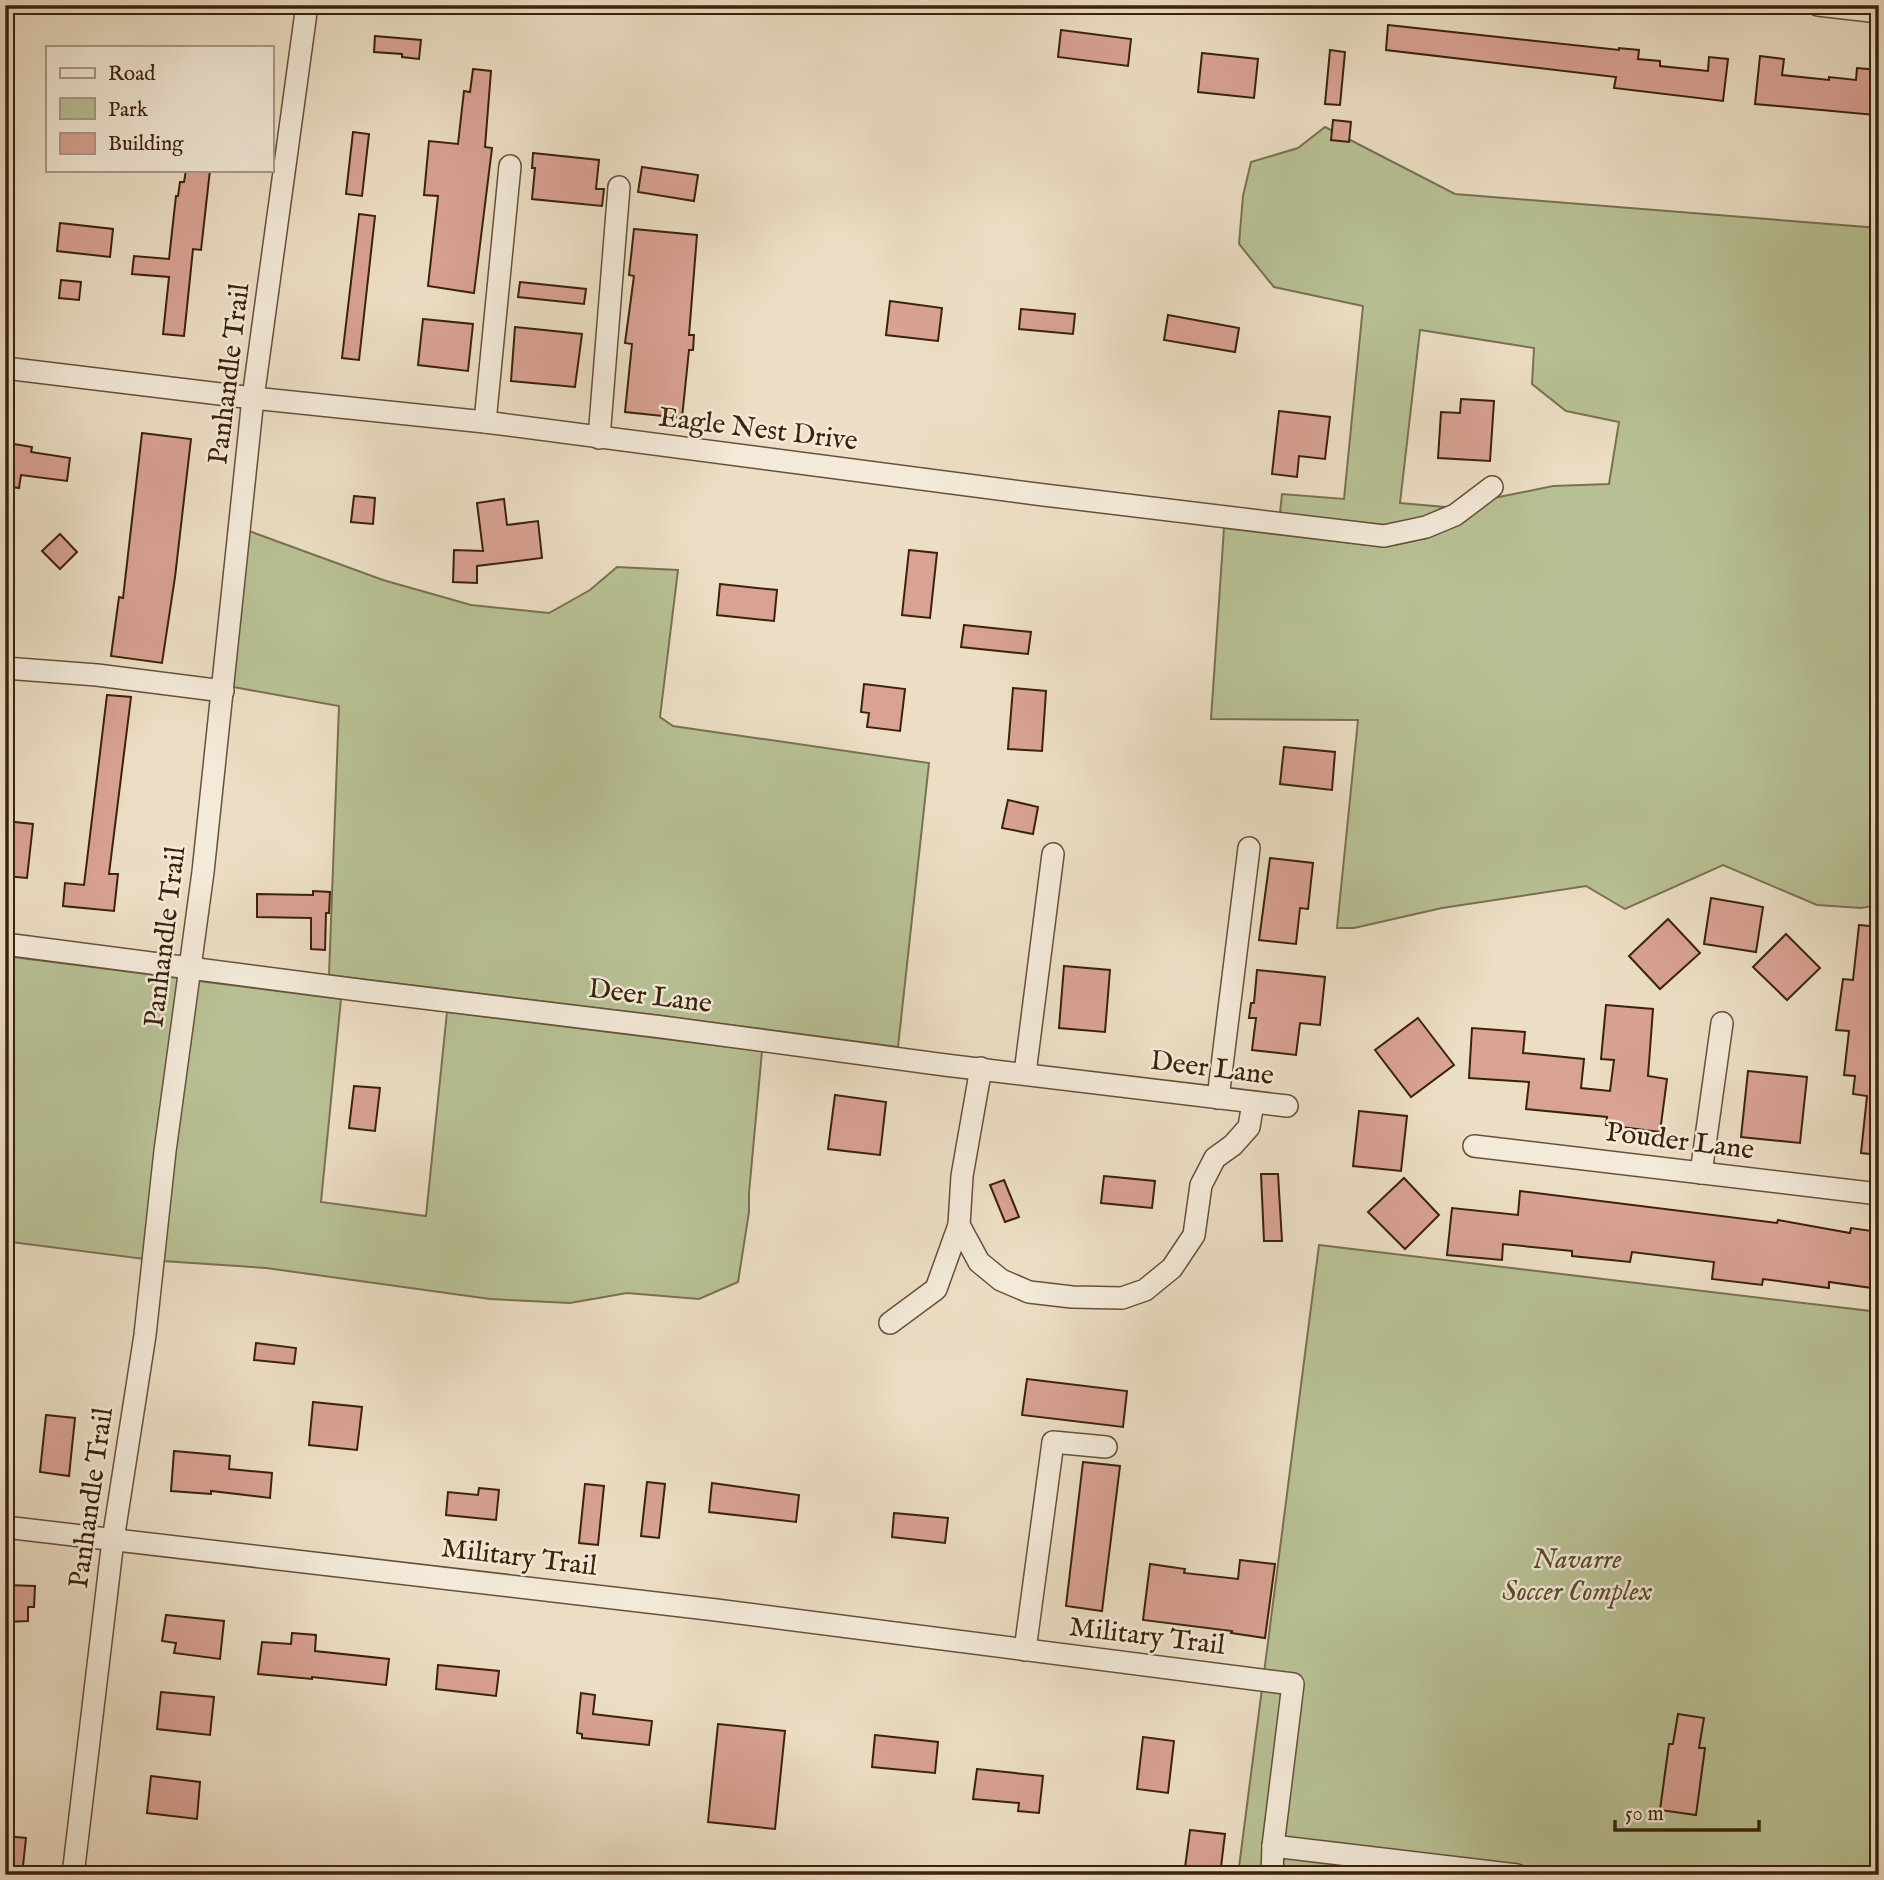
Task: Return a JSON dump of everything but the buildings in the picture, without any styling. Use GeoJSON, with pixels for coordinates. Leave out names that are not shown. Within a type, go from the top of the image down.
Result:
{"type":"FeatureCollection","features":[{"type":"Feature","properties":{"kind":"street","name":"Panhandle Trail"},"geometry":{"type":"LineString","coordinates":[[73,1875],[113,1540],[145,1335],[165,1151],[190,969],[223,691],[253,398],[307,5]]}},
{"type":"Feature","properties":{"kind":"street"},"geometry":{"type":"LineString","coordinates":[[1818,5],[1879,12]]}},
{"type":"Feature","properties":{"kind":"street"},"geometry":{"type":"LineString","coordinates":[[485,422],[510,166]]}},
{"type":"Feature","properties":{"kind":"street"},"geometry":{"type":"LineString","coordinates":[[598,438],[619,187]]}},
{"type":"Feature","properties":{"kind":"street","name":"Eagle Nest Drive"},"geometry":{"type":"LineString","coordinates":[[5,368],[485,422],[1384,536],[1426,527],[1455,514],[1492,486]]}},
{"type":"Feature","properties":{"kind":"street"},"geometry":{"type":"LineString","coordinates":[[5,668],[223,691]]}},
{"type":"Feature","properties":{"kind":"street"},"geometry":{"type":"LineString","coordinates":[[1218,1098],[1249,848]]}},
{"type":"Feature","properties":{"kind":"street"},"geometry":{"type":"LineString","coordinates":[[1025,1073],[1052,854]]}},
{"type":"Feature","properties":{"kind":"street","name":"Deer Lane"},"geometry":{"type":"LineString","coordinates":[[5,944],[1287,1106]]}},
{"type":"Feature","properties":{"kind":"street"},"geometry":{"type":"LineString","coordinates":[[1701,1173],[1722,1023]]}},
{"type":"Feature","properties":{"kind":"street"},"geometry":{"type":"LineString","coordinates":[[890,1323],[936,1289],[959,1225],[962,1176],[981,1069]]}},
{"type":"Feature","properties":{"kind":"street"},"geometry":{"type":"LineString","coordinates":[[959,1225],[979,1262],[1001,1280],[1029,1292],[1072,1297],[1122,1298],[1145,1290],[1172,1268],[1194,1235],[1201,1185],[1215,1157],[1233,1145],[1249,1127],[1253,1103]]}},
{"type":"Feature","properties":{"kind":"street","name":"Pouder Lane"},"geometry":{"type":"LineString","coordinates":[[1474,1146],[1879,1194]]}},
{"type":"Feature","properties":{"kind":"street","name":"Military Trail"},"geometry":{"type":"LineString","coordinates":[[1025,1650],[1053,1442],[1106,1447]]}},
{"type":"Feature","properties":{"kind":"street","name":"Military Trail"},"geometry":{"type":"LineString","coordinates":[[5,1527],[716,1610],[1293,1684],[1273,1846]]}},
{"type":"Feature","properties":{"kind":"street"},"geometry":{"type":"LineString","coordinates":[[1272,1875],[1273,1846],[1517,1875]]}},
{"type":"Feature","properties":{"kind":"green space"},"geometry":{"type":"Polygon","coordinates":[[[1325,127],[1455,194],[1879,228],[1879,905],[1861,908],[1817,905],[1723,865],[1625,909],[1586,886],[1442,908],[1354,928],[1337,928],[1358,720],[1211,719],[1224,528],[1385,547],[1427,538],[1458,525],[1494,498],[1553,486],[1609,484],[1619,422],[1566,411],[1532,384],[1534,348],[1420,330],[1400,503],[1445,507],[1423,517],[1384,525],[1280,513],[1282,494],[1344,499],[1363,306],[1274,287],[1239,244],[1243,196],[1251,162],[1298,148],[1325,127]]]}},
{"type":"Feature","properties":{"kind":"green space"},"geometry":{"type":"Polygon","coordinates":[[[249,531],[383,580],[471,605],[549,613],[590,590],[617,567],[678,570],[660,717],[673,726],[929,763],[898,1047],[329,975],[339,706],[233,687],[249,531]]]}},
{"type":"Feature","properties":{"kind":"green space"},"geometry":{"type":"Polygon","coordinates":[[[5,956],[179,978],[144,1259],[11,1242],[5,1247],[5,956]]]}},
{"type":"Feature","properties":{"kind":"green space"},"geometry":{"type":"Polygon","coordinates":[[[198,981],[341,999],[321,1202],[426,1216],[447,1012],[762,1051],[749,1212],[738,1282],[699,1299],[627,1293],[570,1303],[490,1299],[266,1268],[163,1261],[174,1153],[198,981]]]}},
{"type":"Feature","properties":{"kind":"green space","name":"Navarre Soccer Complex"},"geometry":{"type":"Polygon","coordinates":[[[1319,1245],[1879,1312],[1879,1875],[1238,1875],[1319,1245]]]}}]}
